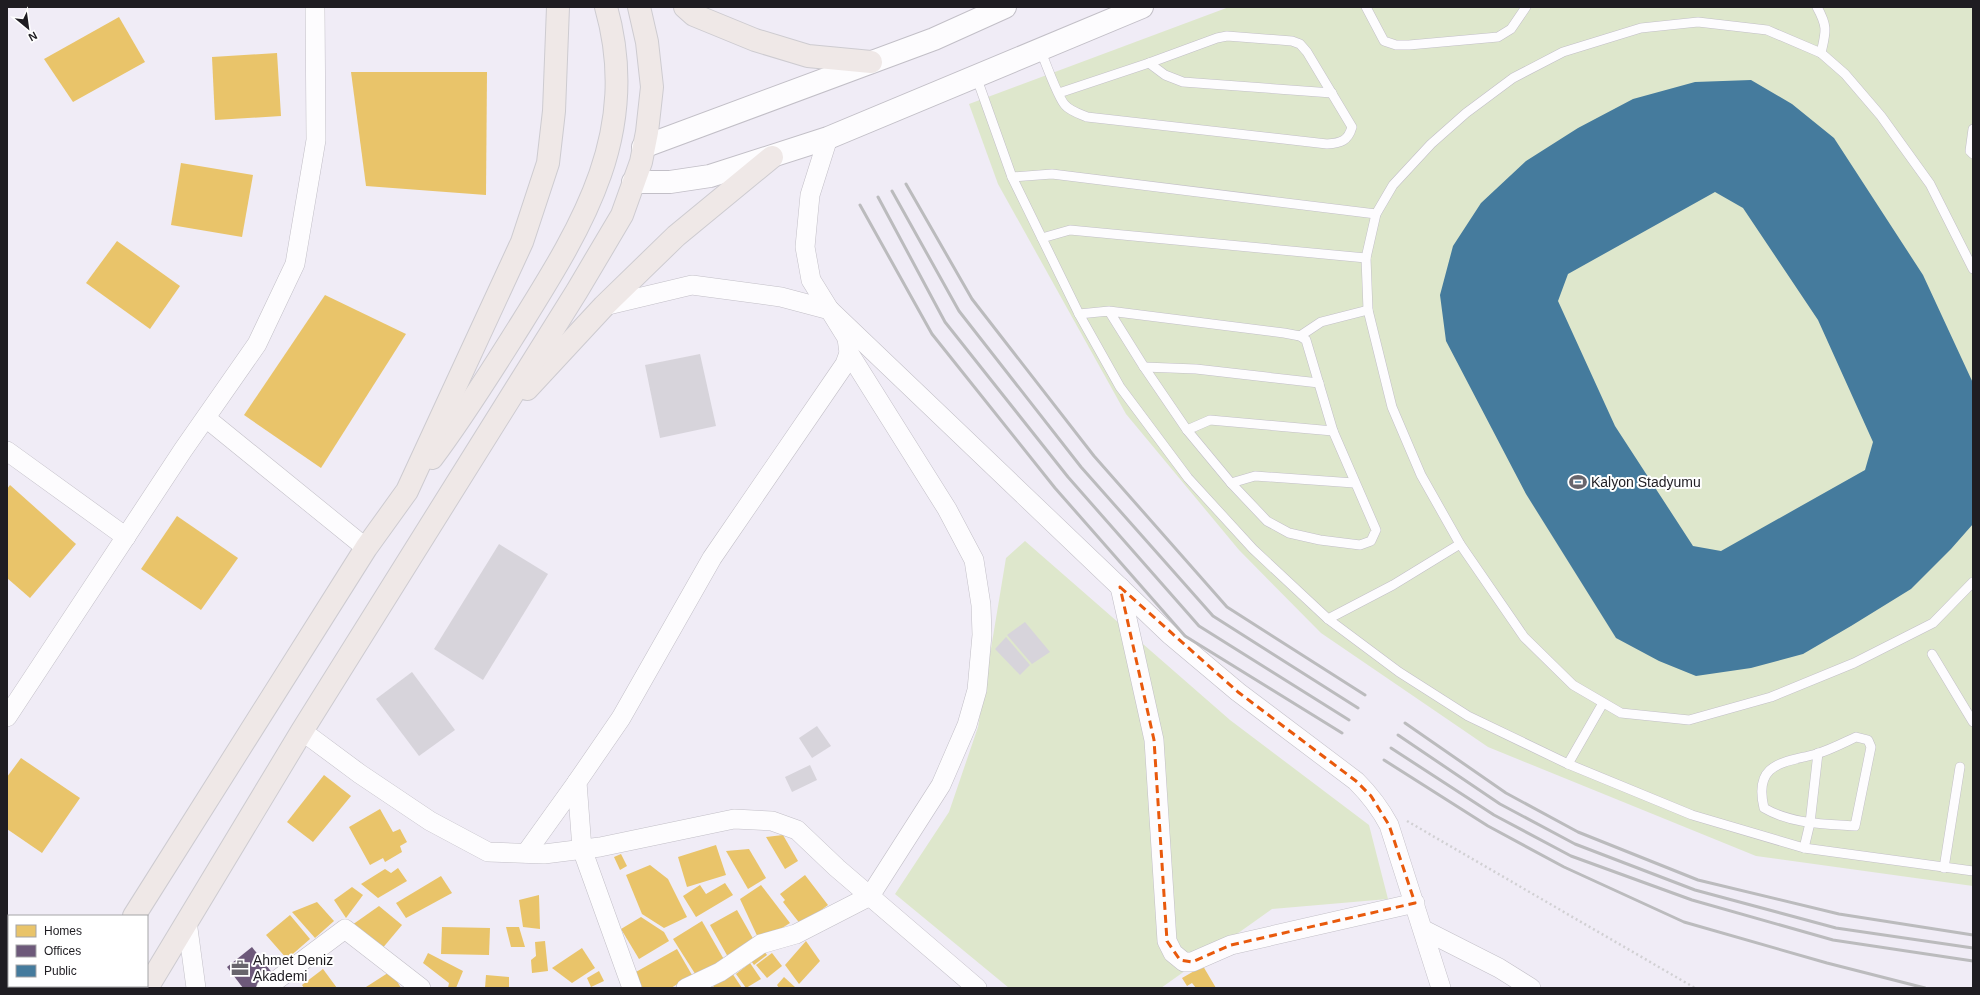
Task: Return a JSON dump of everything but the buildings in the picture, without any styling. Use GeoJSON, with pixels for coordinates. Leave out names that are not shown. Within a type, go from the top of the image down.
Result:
{"type":"FeatureCollection","features":[{"type":"Feature","properties":{"kind":"main road"},"geometry":{"type":"LineString","coordinates":[[407,491],[522,242],[548,163],[556,88],[558,7]]}},
{"type":"Feature","properties":{"kind":"main road"},"geometry":{"type":"LineString","coordinates":[[135,915],[366,548],[464,416],[560,261],[584,216],[601,172],[613,129],[617,80],[613,37],[606,7]]}},
{"type":"Feature","properties":{"kind":"main road"},"geometry":{"type":"LineString","coordinates":[[148,986],[302,731],[622,215],[641,162],[647,132],[652,88],[647,42],[639,7]]}},
{"type":"Feature","properties":{"kind":"main road"},"geometry":{"type":"LineString","coordinates":[[685,7],[694,15],[755,40],[808,56],[871,62]]}},
{"type":"Feature","properties":{"kind":"main road"},"geometry":{"type":"LineString","coordinates":[[608,148],[643,147]]}},
{"type":"Feature","properties":{"kind":"main road"},"geometry":{"type":"LineString","coordinates":[[491,428],[604,306],[676,236],[772,157]]}},
{"type":"Feature","properties":{"kind":"main road"},"geometry":{"type":"LineString","coordinates":[[601,172],[633,182]]}},
{"type":"Feature","properties":{"kind":"street"},"geometry":{"type":"LineString","coordinates":[[7,717],[126,537],[257,344],[295,264],[316,140],[315,7]]}},
{"type":"Feature","properties":{"kind":"street"},"geometry":{"type":"LineString","coordinates":[[643,147],[934,39],[1005,7]]}},
{"type":"Feature","properties":{"kind":"street"},"geometry":{"type":"LineString","coordinates":[[633,182],[670,182],[710,176],[828,138],[1142,7]]}},
{"type":"Feature","properties":{"kind":"street"},"geometry":{"type":"LineString","coordinates":[[686,988],[720,972],[761,944],[796,934],[870,896],[941,785],[967,726],[977,690],[982,635],[981,605],[974,560],[947,509],[849,353],[847,338],[811,280],[804,247],[810,195],[828,138]]}},
{"type":"Feature","properties":{"kind":"street"},"geometry":{"type":"LineString","coordinates":[[604,306],[692,285],[781,297],[830,310],[1169,634],[1238,692],[1356,781],[1371,796],[1378,804],[1390,825],[1441,988]]}},
{"type":"Feature","properties":{"kind":"street"},"geometry":{"type":"LineString","coordinates":[[526,853],[578,782],[621,718],[712,558],[845,364],[849,353]]}},
{"type":"Feature","properties":{"kind":"street"},"geometry":{"type":"LineString","coordinates":[[206,418],[366,548]]}},
{"type":"Feature","properties":{"kind":"street"},"geometry":{"type":"LineString","coordinates":[[7,451],[126,537]]}},
{"type":"Feature","properties":{"kind":"street"},"geometry":{"type":"LineString","coordinates":[[1120,587],[1154,740],[1167,941],[1174,953],[1184,962],[1192,962],[1231,945],[1415,903]]}},
{"type":"Feature","properties":{"kind":"street"},"geometry":{"type":"LineString","coordinates":[[302,731],[360,774],[430,821],[488,852],[544,854],[582,849],[734,819],[772,821],[797,830],[870,896],[977,988]]}},
{"type":"Feature","properties":{"kind":"street"},"geometry":{"type":"LineString","coordinates":[[578,782],[582,849],[632,988]]}},
{"type":"Feature","properties":{"kind":"street"},"geometry":{"type":"LineString","coordinates":[[187,921],[196,988]]}},
{"type":"Feature","properties":{"kind":"street"},"geometry":{"type":"LineString","coordinates":[[266,988],[345,929],[421,988]]}},
{"type":"Feature","properties":{"kind":"street"},"geometry":{"type":"LineString","coordinates":[[1424,930],[1499,968],[1531,988]]}},
{"type":"Feature","properties":{"kind":"lane"},"geometry":{"type":"LineString","coordinates":[[1366,7],[1384,41],[1396,45],[1498,37],[1511,28],[1526,7]]}},
{"type":"Feature","properties":{"kind":"lane"},"geometry":{"type":"LineString","coordinates":[[1817,7],[1826,22],[1825,36],[1821,53]]}},
{"type":"Feature","properties":{"kind":"lane"},"geometry":{"type":"LineString","coordinates":[[1973,269],[1930,184],[1881,116],[1845,74],[1821,53],[1767,30],[1698,22],[1641,28],[1563,52],[1513,78],[1466,113],[1431,144],[1393,185],[1376,214],[1366,258],[1368,310],[1392,407],[1421,475],[1460,544],[1524,638],[1573,685],[1603,703],[1622,713],[1689,720],[1771,697],[1854,663],[1933,623],[1973,582]]}},
{"type":"Feature","properties":{"kind":"lane"},"geometry":{"type":"LineString","coordinates":[[1040,49],[1059,93],[1064,104],[1072,111],[1087,117],[1328,144],[1342,142],[1350,135],[1352,127],[1307,52],[1300,44],[1292,41],[1222,37],[1059,93]]}},
{"type":"Feature","properties":{"kind":"lane"},"geometry":{"type":"LineString","coordinates":[[1149,63],[1165,75],[1183,82],[1332,93]]}},
{"type":"Feature","properties":{"kind":"lane"},"geometry":{"type":"LineString","coordinates":[[976,76],[1012,177],[1079,314],[1120,387],[1188,478],[1253,549],[1328,619],[1400,672],[1468,716],[1568,764],[1692,815],[1804,848],[1973,871]]}},
{"type":"Feature","properties":{"kind":"lane"},"geometry":{"type":"LineString","coordinates":[[1973,129],[1970,150],[1973,154]]}},
{"type":"Feature","properties":{"kind":"lane"},"geometry":{"type":"LineString","coordinates":[[1012,177],[1052,174],[1376,214]]}},
{"type":"Feature","properties":{"kind":"lane"},"geometry":{"type":"LineString","coordinates":[[1042,238],[1070,230],[1366,258]]}},
{"type":"Feature","properties":{"kind":"lane"},"geometry":{"type":"LineString","coordinates":[[1300,336],[1321,322],[1368,310]]}},
{"type":"Feature","properties":{"kind":"lane"},"geometry":{"type":"LineString","coordinates":[[1079,314],[1109,311],[1300,336],[1306,340],[1333,431],[1354,483],[1376,530],[1371,540],[1360,545],[1320,540],[1289,533],[1267,521],[1231,483],[1187,430],[1144,367],[1109,311]]}},
{"type":"Feature","properties":{"kind":"lane"},"geometry":{"type":"LineString","coordinates":[[1144,367],[1196,369],[1319,383]]}},
{"type":"Feature","properties":{"kind":"lane"},"geometry":{"type":"LineString","coordinates":[[1187,430],[1210,420],[1333,431]]}},
{"type":"Feature","properties":{"kind":"lane"},"geometry":{"type":"LineString","coordinates":[[1231,483],[1255,476],[1354,483]]}},
{"type":"Feature","properties":{"kind":"lane"},"geometry":{"type":"LineString","coordinates":[[1328,619],[1393,586],[1460,544]]}},
{"type":"Feature","properties":{"kind":"lane"},"geometry":{"type":"LineString","coordinates":[[1932,654],[1973,722]]}},
{"type":"Feature","properties":{"kind":"lane"},"geometry":{"type":"LineString","coordinates":[[1568,764],[1603,703]]}},
{"type":"Feature","properties":{"kind":"lane"},"geometry":{"type":"LineString","coordinates":[[1856,737],[1868,740],[1871,747],[1856,826],[1810,823],[1772,812],[1764,808],[1762,798],[1764,780],[1769,770],[1775,765],[1818,753],[1856,737]]}},
{"type":"Feature","properties":{"kind":"lane"},"geometry":{"type":"LineString","coordinates":[[1804,848],[1810,823],[1818,753]]}},
{"type":"Feature","properties":{"kind":"lane"},"geometry":{"type":"LineString","coordinates":[[1944,868],[1960,767]]}},
{"type":"Feature","properties":{"kind":"path"},"geometry":{"type":"LineString","coordinates":[[1406,820],[1695,988]]}},
{"type":"Feature","properties":{"kind":"highlighted area"},"geometry":{"type":"Polygon","coordinates":[[[1120,587],[1238,692],[1356,781],[1371,796],[1389,825],[1415,903],[1231,945],[1192,962],[1180,960],[1167,941],[1154,740],[1120,587]]]}},
{"type":"Feature","properties":{"kind":"green space","name":"Kalyon Stadyumu"},"geometry":{"type":"Polygon","coordinates":[[[1229,7],[1973,7],[1973,886],[1756,856],[1488,747],[1321,633],[1239,550],[1126,414],[998,184],[969,104],[1229,7]]]}},
{"type":"Feature","properties":{"kind":"green space"},"geometry":{"type":"Polygon","coordinates":[[[1025,541],[1230,720],[1369,825],[1388,899],[1272,909],[1161,988],[1009,988],[895,894],[949,812],[978,727],[1006,558],[1025,541]]]}},
{"type":"Feature","properties":{"kind":"railway"},"geometry":{"type":"LineString","coordinates":[[906,184],[972,299],[1094,456],[1227,607],[1365,695]]}},
{"type":"Feature","properties":{"kind":"railway"},"geometry":{"type":"LineString","coordinates":[[892,191],[959,311],[1081,467],[1213,616],[1358,708]]}},
{"type":"Feature","properties":{"kind":"railway"},"geometry":{"type":"LineString","coordinates":[[878,197],[945,322],[1068,477],[1199,626],[1349,720]]}},
{"type":"Feature","properties":{"kind":"railway"},"geometry":{"type":"LineString","coordinates":[[860,205],[932,334],[1055,488],[1185,636],[1342,733]]}},
{"type":"Feature","properties":{"kind":"railway"},"geometry":{"type":"LineString","coordinates":[[1405,723],[1506,793],[1578,832],[1698,880],[1839,914],[1973,935]]}},
{"type":"Feature","properties":{"kind":"railway"},"geometry":{"type":"LineString","coordinates":[[1398,735],[1500,804],[1575,844],[1695,890],[1836,928],[1973,948]]}},
{"type":"Feature","properties":{"kind":"railway"},"geometry":{"type":"LineString","coordinates":[[1391,748],[1494,815],[1571,856],[1692,900],[1833,940],[1973,961]]}},
{"type":"Feature","properties":{"kind":"railway"},"geometry":{"type":"LineString","coordinates":[[1384,760],[1488,826],[1564,867],[1684,922],[1827,963],[1925,988]]}},
{"type":"Feature","properties":{"kind":"place","name":"Kalyon Stadyumu"},"geometry":{"type":"Point","coordinates":[1578,482]}},
{"type":"Feature","properties":{"kind":"place","name":"Ahmet Deniz Akademi"},"geometry":{"type":"Point","coordinates":[240,968]}}]}
